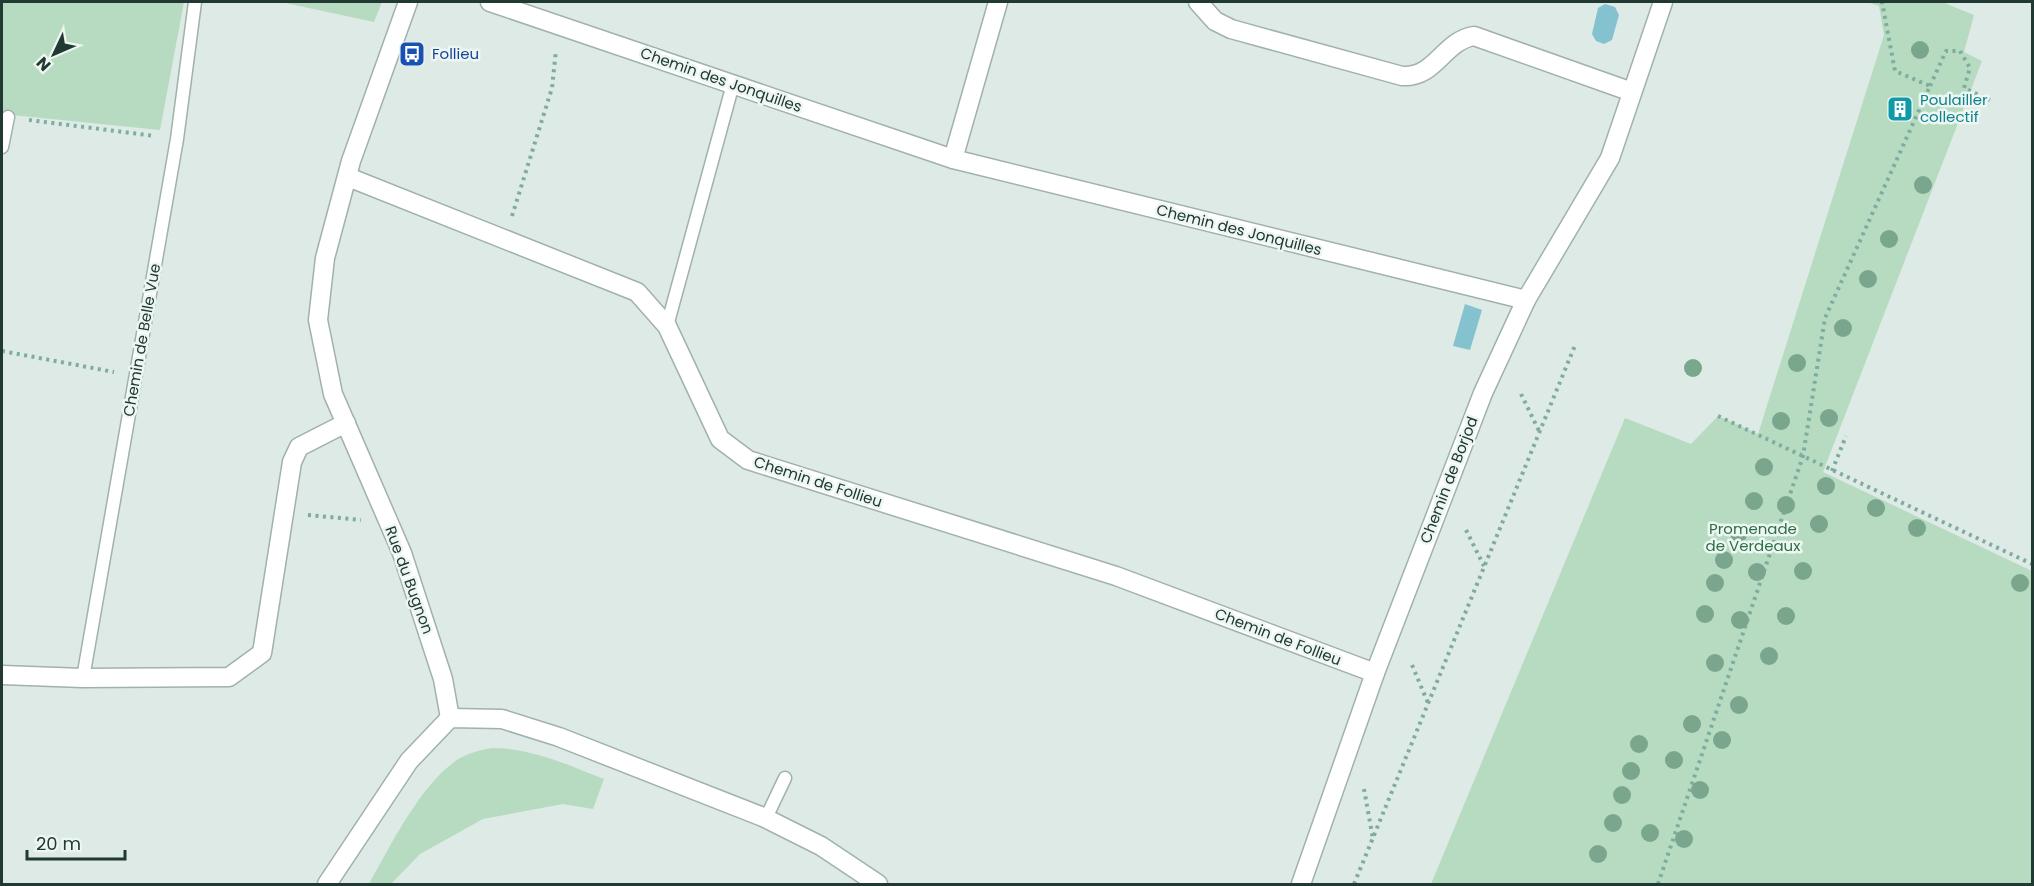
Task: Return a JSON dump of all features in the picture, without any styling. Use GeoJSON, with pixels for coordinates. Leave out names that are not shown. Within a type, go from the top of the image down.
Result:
{"type":"FeatureCollection","features":[{"type":"Feature","properties":{"kind":"street","name":"Rue du Bugnon"},"geometry":{"type":"LineString","coordinates":[[408,2],[355,150],[325,258],[318,320],[333,394],[402,553],[443,679],[450,718]]}},
{"type":"Feature","properties":{"kind":"street","name":"Chemin des Jonquilles"},"geometry":{"type":"LineString","coordinates":[[490,2],[952,159],[1526,300]]}},
{"type":"Feature","properties":{"kind":"street"},"geometry":{"type":"LineString","coordinates":[[952,159],[998,2]]}},
{"type":"Feature","properties":{"kind":"street"},"geometry":{"type":"LineString","coordinates":[[1198,2],[1215,21],[1231,29],[1402,76],[1414,77],[1425,72],[1463,38],[1474,36],[1632,92]]}},
{"type":"Feature","properties":{"kind":"street","name":"Chemin de Borjod"},"geometry":{"type":"LineString","coordinates":[[1301,885],[1375,673],[1483,393],[1526,300],[1610,158],[1663,2]]}},
{"type":"Feature","properties":{"kind":"street","name":"Chemin de Follieu"},"geometry":{"type":"LineString","coordinates":[[348,177],[637,292],[667,326],[720,439],[748,460],[1116,576],[1375,673]]}},
{"type":"Feature","properties":{"kind":"street"},"geometry":{"type":"LineString","coordinates":[[2,675],[83,678],[230,678],[262,653],[292,462],[298,447],[346,423]]}},
{"type":"Feature","properties":{"kind":"street"},"geometry":{"type":"LineString","coordinates":[[327,885],[409,761],[450,718],[502,719],[545,731],[766,818],[821,846],[878,885]]}},
{"type":"Feature","properties":{"kind":"lane","name":"Chemin de Belle Vue"},"geometry":{"type":"LineString","coordinates":[[83,678],[177,139],[195,2]]}},
{"type":"Feature","properties":{"kind":"lane"},"geometry":{"type":"LineString","coordinates":[[667,326],[733,84]]}},
{"type":"Feature","properties":{"kind":"lane"},"geometry":{"type":"LineString","coordinates":[[2,147],[8,117]]}},
{"type":"Feature","properties":{"kind":"lane"},"geometry":{"type":"LineString","coordinates":[[766,818],[785,778]]}},
{"type":"Feature","properties":{"kind":"path"},"geometry":{"type":"LineString","coordinates":[[1882,2],[1895,71],[1930,86]]}},
{"type":"Feature","properties":{"kind":"path"},"geometry":{"type":"LineString","coordinates":[[505,240],[552,88],[559,25]]}},
{"type":"Feature","properties":{"kind":"path"},"geometry":{"type":"LineString","coordinates":[[1658,885],[1803,456],[1825,318],[1905,146],[1946,51],[1960,51],[1970,68],[1964,88],[1990,100]]}},
{"type":"Feature","properties":{"kind":"path"},"geometry":{"type":"LineString","coordinates":[[8,117],[177,139]]}},
{"type":"Feature","properties":{"kind":"path"},"geometry":{"type":"LineString","coordinates":[[1354,885],[1576,343]]}},
{"type":"Feature","properties":{"kind":"path"},"geometry":{"type":"LineString","coordinates":[[2,351],[135,376]]}},
{"type":"Feature","properties":{"kind":"path"},"geometry":{"type":"LineString","coordinates":[[1521,394],[1540,431]]}},
{"type":"Feature","properties":{"kind":"path"},"geometry":{"type":"LineString","coordinates":[[1718,416],[2032,564]]}},
{"type":"Feature","properties":{"kind":"path"},"geometry":{"type":"LineString","coordinates":[[1832,471],[1846,436]]}},
{"type":"Feature","properties":{"kind":"path"},"geometry":{"type":"LineString","coordinates":[[284,513],[367,521]]}},
{"type":"Feature","properties":{"kind":"path"},"geometry":{"type":"LineString","coordinates":[[1466,530],[1484,567]]}},
{"type":"Feature","properties":{"kind":"path"},"geometry":{"type":"LineString","coordinates":[[1412,665],[1428,704]]}},
{"type":"Feature","properties":{"kind":"path"},"geometry":{"type":"LineString","coordinates":[[1364,789],[1373,840]]}},
{"type":"Feature","properties":{"kind":"green space"},"geometry":{"type":"Polygon","coordinates":[[[2,2],[184,2],[160,130],[2,114],[2,2]]]}},
{"type":"Feature","properties":{"kind":"green space"},"geometry":{"type":"Polygon","coordinates":[[[281,2],[382,2],[374,22],[281,2]]]}},
{"type":"Feature","properties":{"kind":"green space","name":"Promenade de Verdeaux"},"geometry":{"type":"Polygon","coordinates":[[[1867,2],[1942,2],[1974,15],[1964,52],[1982,61],[1823,472],[2032,571],[2032,884],[1431,884],[1625,418],[1691,444],[1718,416],[1758,434],[1884,35],[1879,6],[1867,2]]]}},
{"type":"Feature","properties":{"kind":"green space"},"geometry":{"type":"Polygon","coordinates":[[[492,748],[536,754],[604,779],[593,809],[563,804],[483,819],[420,854],[391,884],[369,884],[407,817],[431,784],[465,755],[492,748]]]}},
{"type":"Feature","properties":{"kind":"water"},"geometry":{"type":"Polygon","coordinates":[[[1605,4],[1615,7],[1619,15],[1612,40],[1604,44],[1596,41],[1592,34],[1598,8],[1605,4]]]}},
{"type":"Feature","properties":{"kind":"water"},"geometry":{"type":"Polygon","coordinates":[[[1465,304],[1482,310],[1470,350],[1453,346],[1465,304]]]}},
{"type":"Feature","properties":{"kind":"place","name":"Follieu"},"geometry":{"type":"Point","coordinates":[412,54]}},
{"type":"Feature","properties":{"kind":"place","name":"Poulailler collectif"},"geometry":{"type":"Point","coordinates":[1900,109]}}]}
